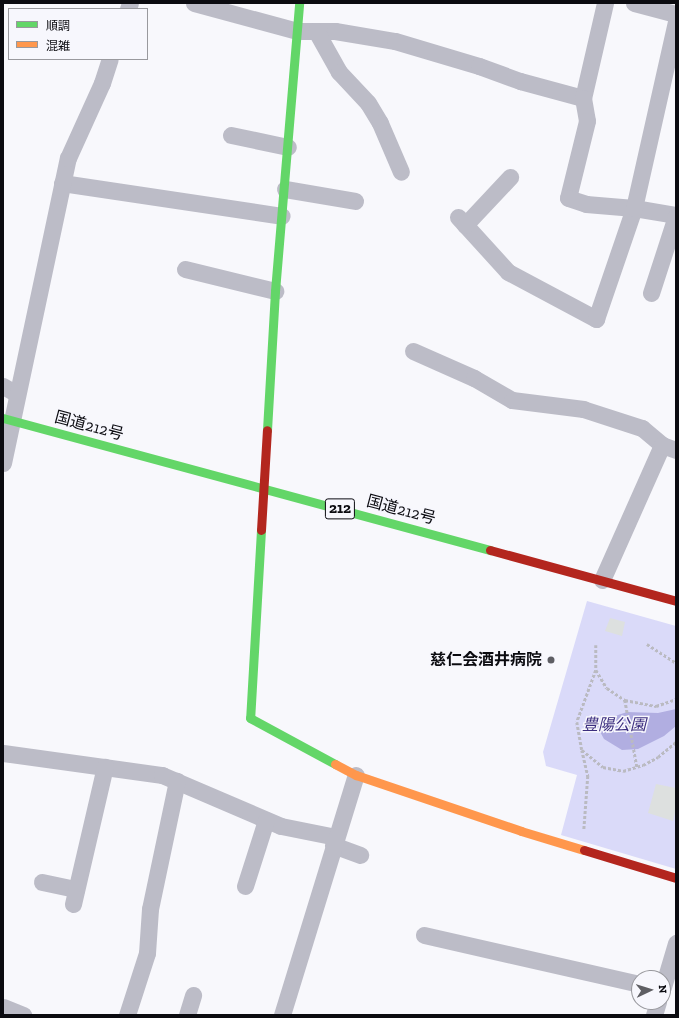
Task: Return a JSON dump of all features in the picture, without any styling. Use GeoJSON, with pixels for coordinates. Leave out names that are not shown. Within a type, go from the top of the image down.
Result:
{"type":"FeatureCollection","features":[{"type":"Feature","properties":{"kind":"main road"},"geometry":{"type":"LineString","coordinates":[[299,3],[275,291],[262,488],[250,718],[356,775],[521,831],[676,878]]}},
{"type":"Feature","properties":{"kind":"main road","name":"国道212号"},"geometry":{"type":"LineString","coordinates":[[7,419],[676,600]]}},
{"type":"Feature","properties":{"kind":"street"},"geometry":{"type":"LineString","coordinates":[[194,3],[297,31],[335,31],[395,41],[479,66],[520,81],[583,98]]}},
{"type":"Feature","properties":{"kind":"street"},"geometry":{"type":"LineString","coordinates":[[605,3],[583,98],[587,121],[568,198],[586,204],[634,208],[676,216],[651,293]]}},
{"type":"Feature","properties":{"kind":"street"},"geometry":{"type":"LineString","coordinates":[[634,3],[676,14]]}},
{"type":"Feature","properties":{"kind":"street"},"geometry":{"type":"LineString","coordinates":[[510,177],[462,221],[508,272],[596,319],[634,208],[676,21]]}},
{"type":"Feature","properties":{"kind":"street"},"geometry":{"type":"LineString","coordinates":[[316,31],[339,72],[368,103],[380,123],[401,172]]}},
{"type":"Feature","properties":{"kind":"street"},"geometry":{"type":"LineString","coordinates":[[3,463],[10,390],[68,158],[102,83],[110,60]]}},
{"type":"Feature","properties":{"kind":"street"},"geometry":{"type":"LineString","coordinates":[[231,135],[288,147]]}},
{"type":"Feature","properties":{"kind":"street"},"geometry":{"type":"LineString","coordinates":[[62,183],[282,216]]}},
{"type":"Feature","properties":{"kind":"street"},"geometry":{"type":"LineString","coordinates":[[284,189],[356,202]]}},
{"type":"Feature","properties":{"kind":"street"},"geometry":{"type":"LineString","coordinates":[[185,269],[275,291]]}},
{"type":"Feature","properties":{"kind":"street"},"geometry":{"type":"LineString","coordinates":[[413,351],[474,378],[512,400],[583,409],[642,428],[669,447],[602,580]]}},
{"type":"Feature","properties":{"kind":"street"},"geometry":{"type":"LineString","coordinates":[[3,753],[162,775],[281,826],[335,841],[360,855]]}},
{"type":"Feature","properties":{"kind":"street"},"geometry":{"type":"LineString","coordinates":[[42,882],[75,896],[105,767]]}},
{"type":"Feature","properties":{"kind":"street"},"geometry":{"type":"LineString","coordinates":[[282,1015],[356,775]]}},
{"type":"Feature","properties":{"kind":"street"},"geometry":{"type":"LineString","coordinates":[[127,1015],[147,953],[150,909],[177,782]]}},
{"type":"Feature","properties":{"kind":"street"},"geometry":{"type":"LineString","coordinates":[[244,886],[266,820]]}},
{"type":"Feature","properties":{"kind":"street"},"geometry":{"type":"LineString","coordinates":[[424,935],[631,982]]}},
{"type":"Feature","properties":{"kind":"street"},"geometry":{"type":"LineString","coordinates":[[668,970],[676,943]]}},
{"type":"Feature","properties":{"kind":"street"},"geometry":{"type":"LineString","coordinates":[[187,1015],[193,995]]}},
{"type":"Feature","properties":{"kind":"street"},"geometry":{"type":"LineString","coordinates":[[3,1007],[23,1015]]}},
{"type":"Feature","properties":{"kind":"path"},"geometry":{"type":"LineString","coordinates":[[647,644],[676,663]]}},
{"type":"Feature","properties":{"kind":"path"},"geometry":{"type":"LineString","coordinates":[[579,849],[583,840],[588,776],[578,722],[596,670],[596,645]]}},
{"type":"Feature","properties":{"kind":"path"},"geometry":{"type":"LineString","coordinates":[[596,670],[607,688],[625,700],[656,706],[676,699]]}},
{"type":"Feature","properties":{"kind":"path"},"geometry":{"type":"LineString","coordinates":[[625,700],[637,767]]}},
{"type":"Feature","properties":{"kind":"path"},"geometry":{"type":"LineString","coordinates":[[582,750],[602,767],[623,771],[637,767],[658,757],[676,742]]}},
{"type":"Feature","properties":{"kind":"green space","name":"豊陽公園"},"geometry":{"type":"Polygon","coordinates":[[[587,601],[676,626],[676,869],[561,835],[577,775],[546,766],[543,752],[587,601]]]}},
{"type":"Feature","properties":{"kind":"water"},"geometry":{"type":"Polygon","coordinates":[[[676,709],[676,726],[664,736],[638,749],[622,750],[604,739],[597,726],[609,718],[627,712],[658,713],[676,709]]]}},
{"type":"Feature","properties":{"kind":"building"},"geometry":{"type":"Polygon","coordinates":[[[610,618],[625,622],[622,636],[605,631],[610,618]]]}},
{"type":"Feature","properties":{"kind":"building"},"geometry":{"type":"Polygon","coordinates":[[[656,784],[676,788],[676,809],[673,821],[648,813],[656,784]]]}},
{"type":"Feature","properties":{"kind":"traffic: fast"},"geometry":{"type":"LineString","coordinates":[[267,430],[275,291],[299,3]]}},
{"type":"Feature","properties":{"kind":"traffic: fast"},"geometry":{"type":"LineString","coordinates":[[3,418],[490,550]]}},
{"type":"Feature","properties":{"kind":"traffic: fast"},"geometry":{"type":"LineString","coordinates":[[261,530],[250,718],[335,764]]}},
{"type":"Feature","properties":{"kind":"traffic: slow"},"geometry":{"type":"LineString","coordinates":[[335,764],[356,775],[521,831],[584,850]]}},
{"type":"Feature","properties":{"kind":"traffic: jam"},"geometry":{"type":"LineString","coordinates":[[261,530],[267,430]]}},
{"type":"Feature","properties":{"kind":"traffic: jam"},"geometry":{"type":"LineString","coordinates":[[490,550],[676,601]]}},
{"type":"Feature","properties":{"kind":"traffic: jam"},"geometry":{"type":"LineString","coordinates":[[584,850],[676,878]]}},
{"type":"Feature","properties":{"kind":"place","name":"慈仁会酒井病院"},"geometry":{"type":"Point","coordinates":[551,660]}}]}
